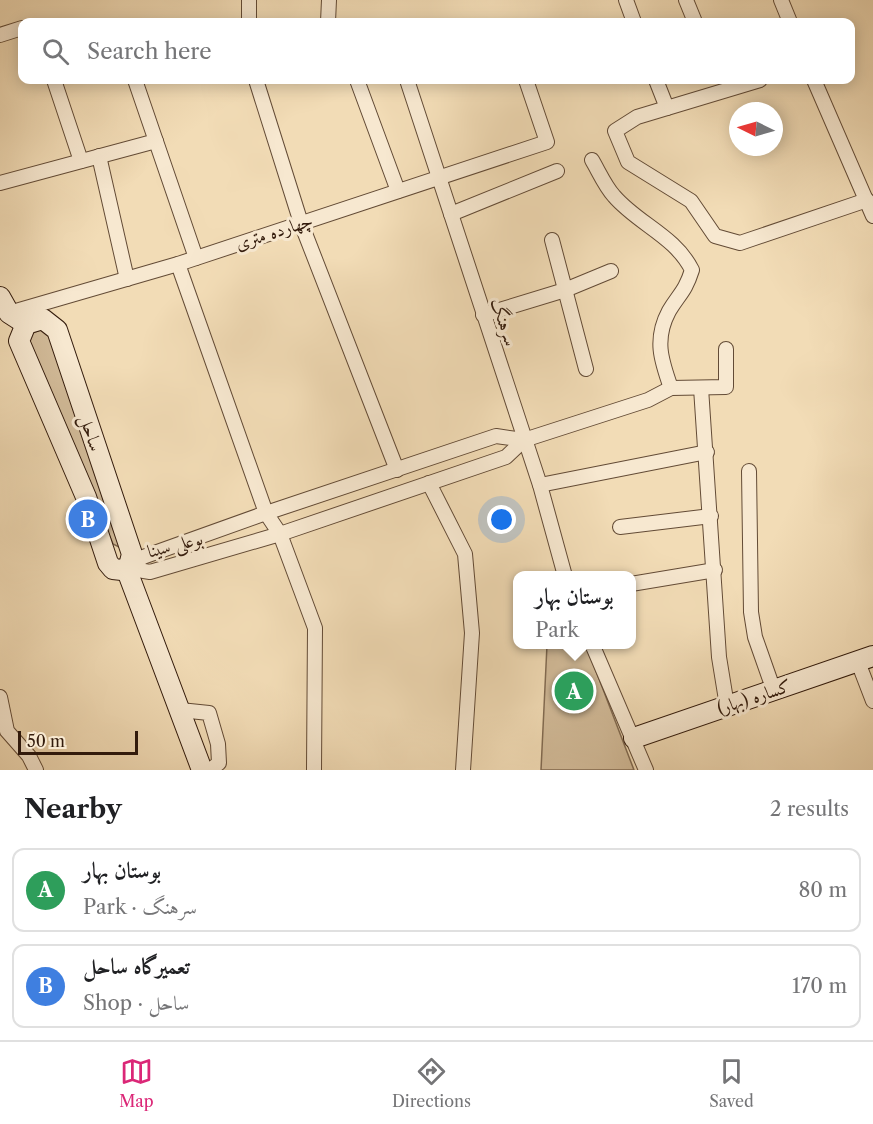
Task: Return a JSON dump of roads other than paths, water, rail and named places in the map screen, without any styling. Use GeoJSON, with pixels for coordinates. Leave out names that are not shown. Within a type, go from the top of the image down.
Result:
{"type":"FeatureCollection","features":[{"type":"Feature","properties":{"kind":"street"},"geometry":{"type":"LineString","coordinates":[[249,0],[249,18]]}},
{"type":"Feature","properties":{"kind":"street"},"geometry":{"type":"LineString","coordinates":[[328,18],[330,0]]}},
{"type":"Feature","properties":{"kind":"street"},"geometry":{"type":"LineString","coordinates":[[626,0],[633,18]]}},
{"type":"Feature","properties":{"kind":"street"},"geometry":{"type":"LineString","coordinates":[[686,0],[693,18]]}},
{"type":"Feature","properties":{"kind":"street"},"geometry":{"type":"LineString","coordinates":[[781,0],[788,18]]}},
{"type":"Feature","properties":{"kind":"street"},"geometry":{"type":"LineString","coordinates":[[0,35],[18,29]]}},
{"type":"Feature","properties":{"kind":"street"},"geometry":{"type":"LineString","coordinates":[[55,84],[81,161]]}},
{"type":"Feature","properties":{"kind":"street"},"geometry":{"type":"LineString","coordinates":[[136,84],[196,258]]}},
{"type":"Feature","properties":{"kind":"street"},"geometry":{"type":"LineString","coordinates":[[257,84],[301,223],[397,470]]}},
{"type":"Feature","properties":{"kind":"street"},"geometry":{"type":"LineString","coordinates":[[358,84],[398,191]]}},
{"type":"Feature","properties":{"kind":"street","name":"سرهنگ"},"geometry":{"type":"LineString","coordinates":[[408,84],[540,485],[564,571]]}},
{"type":"Feature","properties":{"kind":"street","name":"چهارده متری"},"geometry":{"type":"LineString","coordinates":[[3,308],[127,279],[178,264],[547,142],[527,84]]}},
{"type":"Feature","properties":{"kind":"street"},"geometry":{"type":"LineString","coordinates":[[658,84],[667,108]]}},
{"type":"Feature","properties":{"kind":"street"},"geometry":{"type":"LineString","coordinates":[[816,84],[873,216]]}},
{"type":"Feature","properties":{"kind":"street"},"geometry":{"type":"LineString","coordinates":[[720,85],[667,108],[637,117],[615,131],[628,162],[691,201],[715,236],[740,243],[867,200]]}},
{"type":"Feature","properties":{"kind":"street"},"geometry":{"type":"LineString","coordinates":[[0,183],[156,141]]}},
{"type":"Feature","properties":{"kind":"street"},"geometry":{"type":"LineString","coordinates":[[99,156],[127,279]]}},
{"type":"Feature","properties":{"kind":"street"},"geometry":{"type":"LineString","coordinates":[[592,160],[615,197],[685,255],[692,270],[686,291],[670,309],[660,332],[660,355],[671,388]]}},
{"type":"Feature","properties":{"kind":"street"},"geometry":{"type":"LineString","coordinates":[[450,214],[557,171]]}},
{"type":"Feature","properties":{"kind":"street"},"geometry":{"type":"LineString","coordinates":[[552,240],[586,369]]}},
{"type":"Feature","properties":{"kind":"street"},"geometry":{"type":"LineString","coordinates":[[178,264],[266,513],[280,534],[315,628],[314,770]]}},
{"type":"Feature","properties":{"kind":"street"},"geometry":{"type":"LineString","coordinates":[[483,315],[565,290],[611,271]]}},
{"type":"Feature","properties":{"kind":"street","name":"ساحل"},"geometry":{"type":"LineString","coordinates":[[3,308],[26,324]]}},
{"type":"Feature","properties":{"kind":"street","name":"ساحل"},"geometry":{"type":"LineString","coordinates":[[43,319],[57,330],[132,554],[131,562],[126,568],[113,569],[108,563],[86,498],[19,341],[26,324],[43,319]]}},
{"type":"Feature","properties":{"kind":"street","name":"بوعلی سینا"},"geometry":{"type":"LineString","coordinates":[[126,568],[150,572],[280,534],[506,457],[524,440],[648,400],[671,388],[726,387],[726,349]]}},
{"type":"Feature","properties":{"kind":"street"},"geometry":{"type":"LineString","coordinates":[[701,388],[716,570],[719,657],[727,706]]}},
{"type":"Feature","properties":{"kind":"street","name":"بوعلی سینا"},"geometry":{"type":"LineString","coordinates":[[126,568],[143,557],[266,513],[496,436],[524,440]]}},
{"type":"Feature","properties":{"kind":"street"},"geometry":{"type":"LineString","coordinates":[[540,485],[707,452]]}},
{"type":"Feature","properties":{"kind":"street"},"geometry":{"type":"LineString","coordinates":[[749,471],[751,612],[756,638],[774,691]]}},
{"type":"Feature","properties":{"kind":"street"},"geometry":{"type":"LineString","coordinates":[[429,483],[465,554],[472,633],[463,770]]}},
{"type":"Feature","properties":{"kind":"street"},"geometry":{"type":"LineString","coordinates":[[620,526],[711,516]]}},
{"type":"Feature","properties":{"kind":"street","name":"ساحل"},"geometry":{"type":"LineString","coordinates":[[126,568],[202,770]]}},
{"type":"Feature","properties":{"kind":"street"},"geometry":{"type":"LineString","coordinates":[[636,583],[716,570]]}},
{"type":"Feature","properties":{"kind":"street"},"geometry":{"type":"LineString","coordinates":[[594,649],[646,770]]}},
{"type":"Feature","properties":{"kind":"street"},"geometry":{"type":"LineString","coordinates":[[866,659],[873,701]]}},
{"type":"Feature","properties":{"kind":"street","name":"کساره (بهار)"},"geometry":{"type":"LineString","coordinates":[[634,738],[866,659]]}},
{"type":"Feature","properties":{"kind":"street"},"geometry":{"type":"LineString","coordinates":[[0,697],[7,731],[28,756],[36,770]]}},
{"type":"Feature","properties":{"kind":"street"},"geometry":{"type":"LineString","coordinates":[[180,710],[209,713],[218,744],[219,763],[210,770]]}},
{"type":"Feature","properties":{"kind":"place","name":"تعمیرگاه ساحل"},"geometry":{"type":"Point","coordinates":[88,519]}},
{"type":"Feature","properties":{"kind":"place","name":"بوستان بهار"},"geometry":{"type":"Point","coordinates":[574,691]}}]}
